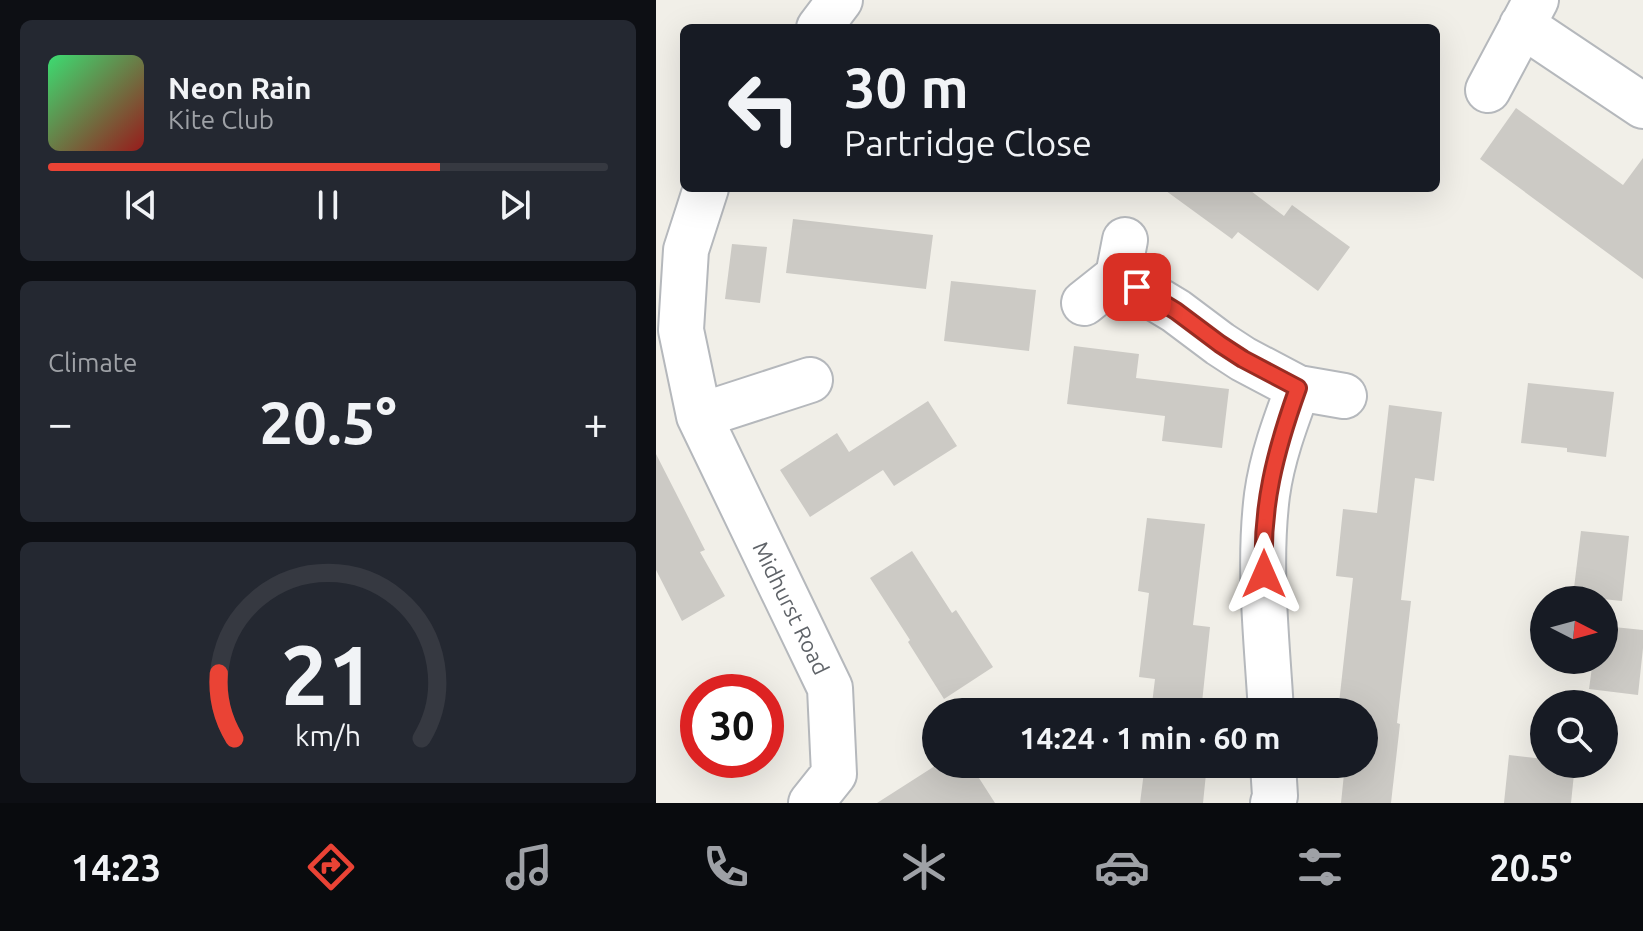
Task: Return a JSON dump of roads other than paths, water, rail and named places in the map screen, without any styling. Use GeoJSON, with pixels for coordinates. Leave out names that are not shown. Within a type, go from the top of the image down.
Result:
{"type":"FeatureCollection","features":[{"type":"Feature","properties":{"kind":"street"},"geometry":{"type":"LineString","coordinates":[[822,24],[840,0]]}},
{"type":"Feature","properties":{"kind":"street"},"geometry":{"type":"LineString","coordinates":[[1488,90],[1529,12],[1643,106]]}},
{"type":"Feature","properties":{"kind":"street","name":"Midhurst Road"},"geometry":{"type":"LineString","coordinates":[[705,192],[686,250],[681,330],[699,416],[830,688],[834,774],[811,803]]}},
{"type":"Feature","properties":{"kind":"street"},"geometry":{"type":"LineString","coordinates":[[1084,303],[1122,258],[1176,311],[1243,359],[1298,388],[1344,396]]}},
{"type":"Feature","properties":{"kind":"street"},"geometry":{"type":"LineString","coordinates":[[699,416],[810,380]]}},
{"type":"Feature","properties":{"kind":"street"},"geometry":{"type":"LineString","coordinates":[[1270,698],[1263,547],[1268,492],[1280,439],[1298,388]]}},
{"type":"Feature","properties":{"kind":"street"},"geometry":{"type":"LineString","coordinates":[[1273,803],[1274,778]]}}]}
